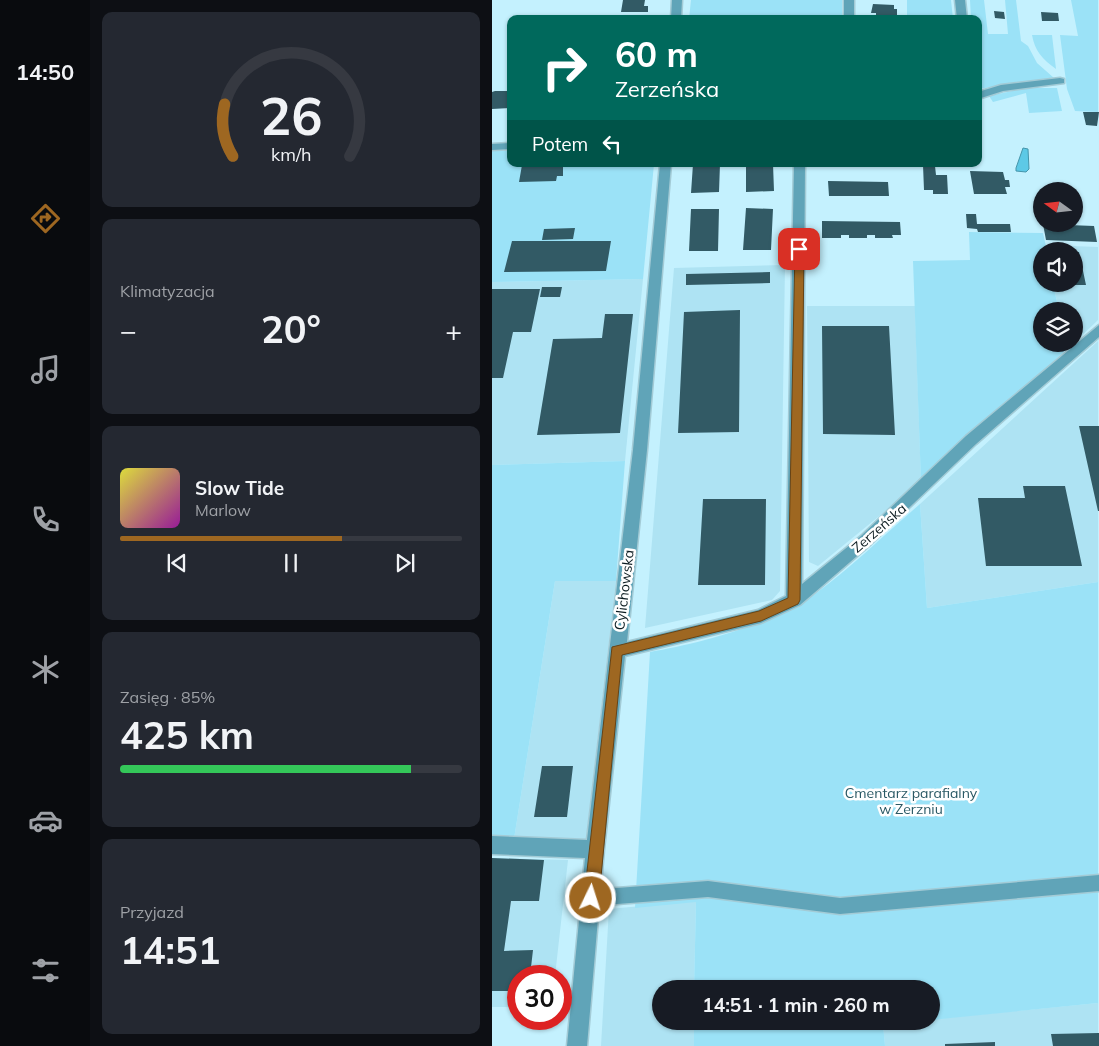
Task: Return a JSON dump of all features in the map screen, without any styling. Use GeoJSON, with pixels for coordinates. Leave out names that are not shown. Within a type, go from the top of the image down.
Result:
{"type":"FeatureCollection","features":[{"type":"Feature","properties":{"kind":"street"},"geometry":{"type":"LineString","coordinates":[[676,15],[677,0]]}},
{"type":"Feature","properties":{"kind":"street"},"geometry":{"type":"LineString","coordinates":[[849,0],[849,15]]}},
{"type":"Feature","properties":{"kind":"street"},"geometry":{"type":"LineString","coordinates":[[960,0],[962,15]]}},
{"type":"Feature","properties":{"kind":"street"},"geometry":{"type":"LineString","coordinates":[[982,95],[1001,88],[1060,81]]}},
{"type":"Feature","properties":{"kind":"street"},"geometry":{"type":"LineString","coordinates":[[492,147],[507,146]]}},
{"type":"Feature","properties":{"kind":"street","name":"Cylichowska"},"geometry":{"type":"LineString","coordinates":[[576,1046],[595,849],[640,450],[665,167]]}},
{"type":"Feature","properties":{"kind":"street"},"geometry":{"type":"LineString","coordinates":[[794,600],[799,167]]}},
{"type":"Feature","properties":{"kind":"street","name":"Zerzeńska"},"geometry":{"type":"LineString","coordinates":[[617,651],[761,616],[794,600],[866,540],[971,440],[1098,329]]}},
{"type":"Feature","properties":{"kind":"street"},"geometry":{"type":"LineString","coordinates":[[492,845],[595,849]]}},
{"type":"Feature","properties":{"kind":"lane"},"geometry":{"type":"LineString","coordinates":[[591,898],[708,889],[840,906],[1098,883]]}},
{"type":"Feature","properties":{"kind":"shaded area"},"geometry":{"type":"Polygon","coordinates":[[[1023,148],[1028,149],[1029,169],[1026,172],[1016,171],[1023,148]]]}},
{"type":"Feature","properties":{"kind":"shaded area"},"geometry":{"type":"Polygon","coordinates":[[[1083,246],[1098,247],[1098,320],[1083,334],[1083,302],[1057,302],[1055,292],[1083,292],[1083,246]]]}},
{"type":"Feature","properties":{"kind":"shaded area"},"geometry":{"type":"Polygon","coordinates":[[[785,265],[780,591],[772,600],[645,628],[674,268],[785,265]]]}},
{"type":"Feature","properties":{"kind":"shaded area"},"geometry":{"type":"Polygon","coordinates":[[[643,279],[625,461],[492,465],[492,282],[643,279]]]}},
{"type":"Feature","properties":{"kind":"shaded area"},"geometry":{"type":"Polygon","coordinates":[[[807,306],[915,306],[921,482],[818,566],[809,562],[807,306]]]}},
{"type":"Feature","properties":{"kind":"shaded area"},"geometry":{"type":"Polygon","coordinates":[[[1098,341],[1098,582],[927,608],[920,504],[1098,341]]]}},
{"type":"Feature","properties":{"kind":"shaded area"},"geometry":{"type":"Polygon","coordinates":[[[555,581],[616,581],[586,839],[514,839],[555,581]]]}},
{"type":"Feature","properties":{"kind":"shaded area"},"geometry":{"type":"Polygon","coordinates":[[[492,858],[568,860],[556,965],[507,965],[507,1007],[492,1007],[492,858]]]}},
{"type":"Feature","properties":{"kind":"shaded area"},"geometry":{"type":"Polygon","coordinates":[[[696,901],[694,980],[652,980],[652,1030],[694,1030],[694,1046],[601,1046],[609,909],[696,901]]]}},
{"type":"Feature","properties":{"kind":"shaded area"},"geometry":{"type":"Polygon","coordinates":[[[1098,1003],[1098,1046],[885,1046],[884,1030],[940,1030],[940,1018],[1098,1003]]]}},
{"type":"Feature","properties":{"kind":"green space"},"geometry":{"type":"Polygon","coordinates":[[[691,0],[842,0],[842,15],[689,15],[691,0]]]}},
{"type":"Feature","properties":{"kind":"green space"},"geometry":{"type":"Polygon","coordinates":[[[907,0],[951,0],[953,15],[907,15],[907,0]]]}},
{"type":"Feature","properties":{"kind":"green space"},"geometry":{"type":"Polygon","coordinates":[[[970,0],[984,0],[988,34],[1008,34],[1005,0],[1016,0],[1021,41],[1028,46],[1037,63],[1054,78],[982,88],[982,15],[971,15],[970,0]]]}},
{"type":"Feature","properties":{"kind":"green space"},"geometry":{"type":"Polygon","coordinates":[[[1071,0],[1098,0],[1098,112],[1075,111],[1067,89],[1060,35],[1078,36],[1071,0]]]}},
{"type":"Feature","properties":{"kind":"green space"},"geometry":{"type":"Polygon","coordinates":[[[1032,35],[1052,35],[1056,69],[1040,54],[1035,46],[1032,35]]]}},
{"type":"Feature","properties":{"kind":"green space"},"geometry":{"type":"Polygon","coordinates":[[[1026,88],[1057,88],[1062,111],[1029,113],[1026,93],[993,102],[989,96],[1026,88]]]}},
{"type":"Feature","properties":{"kind":"green space"},"geometry":{"type":"Polygon","coordinates":[[[492,151],[507,151],[507,167],[654,167],[643,279],[492,282],[492,151]]]}},
{"type":"Feature","properties":{"kind":"green space"},"geometry":{"type":"Polygon","coordinates":[[[969,232],[1043,233],[1045,242],[1033,242],[1033,292],[1055,292],[1057,302],[1033,302],[1033,352],[1064,352],[921,482],[913,261],[970,260],[969,232]]]}},
{"type":"Feature","properties":{"kind":"green space"},"geometry":{"type":"Polygon","coordinates":[[[625,461],[616,581],[555,581],[514,839],[492,839],[492,465],[625,461]]]}},
{"type":"Feature","properties":{"kind":"green space","name":"Cmentarz parafialny w Zerzniu"},"geometry":{"type":"Polygon","coordinates":[[[920,504],[927,608],[1098,582],[1098,1003],[940,1019],[940,980],[694,980],[696,902],[635,908],[650,652],[691,644],[759,623],[799,604],[842,573],[920,504]]]}},
{"type":"Feature","properties":{"kind":"green space"},"geometry":{"type":"Polygon","coordinates":[[[694,1030],[884,1030],[885,1046],[694,1046],[694,1030]]]}},
{"type":"Feature","properties":{"kind":"building"},"geometry":{"type":"Polygon","coordinates":[[[623,0],[645,0],[644,6],[648,6],[648,12],[621,12],[623,0]]]}},
{"type":"Feature","properties":{"kind":"building"},"geometry":{"type":"Polygon","coordinates":[[[873,4],[894,5],[894,9],[897,9],[897,15],[876,15],[876,13],[871,13],[873,4]]]}},
{"type":"Feature","properties":{"kind":"building"},"geometry":{"type":"Polygon","coordinates":[[[994,11],[1004,12],[1005,19],[995,18],[994,11]]]}},
{"type":"Feature","properties":{"kind":"building"},"geometry":{"type":"Polygon","coordinates":[[[1041,12],[1058,13],[1059,21],[1042,21],[1041,12]]]}},
{"type":"Feature","properties":{"kind":"building"},"geometry":{"type":"Polygon","coordinates":[[[507,91],[507,108],[492,109],[492,92],[507,91]]]}},
{"type":"Feature","properties":{"kind":"building"},"geometry":{"type":"Polygon","coordinates":[[[1083,112],[1099,112],[1097,126],[1086,125],[1083,112]]]}},
{"type":"Feature","properties":{"kind":"building"},"geometry":{"type":"Polygon","coordinates":[[[522,167],[563,167],[563,176],[557,176],[556,181],[519,182],[522,167]]]}},
{"type":"Feature","properties":{"kind":"building"},"geometry":{"type":"Polygon","coordinates":[[[693,167],[720,167],[719,192],[691,193],[693,167]]]}},
{"type":"Feature","properties":{"kind":"building"},"geometry":{"type":"Polygon","coordinates":[[[746,167],[773,167],[774,191],[746,192],[746,167]]]}},
{"type":"Feature","properties":{"kind":"building"},"geometry":{"type":"Polygon","coordinates":[[[923,167],[935,167],[936,175],[947,175],[948,194],[933,194],[933,190],[924,190],[923,167]]]}},
{"type":"Feature","properties":{"kind":"building"},"geometry":{"type":"Polygon","coordinates":[[[970,171],[1003,172],[1005,180],[1009,180],[1010,187],[1005,187],[1007,194],[974,194],[970,171]]]}},
{"type":"Feature","properties":{"kind":"building"},"geometry":{"type":"Polygon","coordinates":[[[828,181],[888,182],[889,196],[829,196],[828,181]]]}},
{"type":"Feature","properties":{"kind":"building"},"geometry":{"type":"Polygon","coordinates":[[[746,208],[773,209],[771,250],[743,250],[746,208]]]}},
{"type":"Feature","properties":{"kind":"building"},"geometry":{"type":"Polygon","coordinates":[[[691,209],[719,209],[718,251],[689,251],[691,209]]]}},
{"type":"Feature","properties":{"kind":"building"},"geometry":{"type":"Polygon","coordinates":[[[966,214],[976,214],[977,224],[1010,224],[1011,232],[978,232],[977,229],[967,228],[966,214]]]}},
{"type":"Feature","properties":{"kind":"building"},"geometry":{"type":"Polygon","coordinates":[[[822,221],[900,222],[901,235],[892,235],[893,238],[875,238],[875,235],[867,235],[867,238],[849,238],[849,235],[841,235],[841,238],[822,238],[822,221]]]}},
{"type":"Feature","properties":{"kind":"building"},"geometry":{"type":"Polygon","coordinates":[[[1083,226],[1094,226],[1097,242],[1046,240],[1044,232],[1083,232],[1083,226]]]}},
{"type":"Feature","properties":{"kind":"building"},"geometry":{"type":"Polygon","coordinates":[[[575,228],[573,239],[542,240],[544,229],[575,228]]]}},
{"type":"Feature","properties":{"kind":"building"},"geometry":{"type":"Polygon","coordinates":[[[512,241],[611,241],[606,271],[504,272],[512,241]]]}},
{"type":"Feature","properties":{"kind":"building"},"geometry":{"type":"Polygon","coordinates":[[[1083,271],[1086,285],[1083,285],[1083,271]]]}},
{"type":"Feature","properties":{"kind":"building"},"geometry":{"type":"Polygon","coordinates":[[[770,272],[770,283],[686,285],[686,274],[770,272]]]}},
{"type":"Feature","properties":{"kind":"building"},"geometry":{"type":"Polygon","coordinates":[[[542,287],[562,287],[560,297],[540,297],[542,287]]]}},
{"type":"Feature","properties":{"kind":"building"},"geometry":{"type":"Polygon","coordinates":[[[492,289],[540,289],[531,332],[513,332],[503,378],[492,378],[492,289]]]}},
{"type":"Feature","properties":{"kind":"building"},"geometry":{"type":"Polygon","coordinates":[[[740,310],[739,432],[678,433],[684,312],[740,310]]]}},
{"type":"Feature","properties":{"kind":"building"},"geometry":{"type":"Polygon","coordinates":[[[605,314],[633,314],[620,433],[537,435],[553,339],[602,338],[605,314]]]}},
{"type":"Feature","properties":{"kind":"building"},"geometry":{"type":"Polygon","coordinates":[[[822,326],[889,326],[895,435],[823,434],[822,326]]]}},
{"type":"Feature","properties":{"kind":"building"},"geometry":{"type":"Polygon","coordinates":[[[1079,426],[1099,426],[1099,511],[1098,511],[1079,426]]]}},
{"type":"Feature","properties":{"kind":"building"},"geometry":{"type":"Polygon","coordinates":[[[1023,486],[1065,486],[1082,566],[986,566],[978,498],[1025,498],[1023,486]]]}},
{"type":"Feature","properties":{"kind":"building"},"geometry":{"type":"Polygon","coordinates":[[[703,499],[766,499],[765,585],[698,585],[703,499]]]}},
{"type":"Feature","properties":{"kind":"building"},"geometry":{"type":"Polygon","coordinates":[[[542,766],[573,766],[567,817],[534,817],[542,766]]]}},
{"type":"Feature","properties":{"kind":"building"},"geometry":{"type":"Polygon","coordinates":[[[492,858],[544,860],[539,901],[511,901],[504,951],[533,950],[531,965],[507,965],[507,991],[492,991],[492,858]]]}},
{"type":"Feature","properties":{"kind":"building"},"geometry":{"type":"Polygon","coordinates":[[[1099,1033],[1099,1046],[1053,1046],[1051,1034],[1099,1033]]]}},
{"type":"Feature","properties":{"kind":"building"},"geometry":{"type":"Polygon","coordinates":[[[995,1042],[995,1046],[945,1046],[945,1044],[995,1042]]]}},
{"type":"Feature","properties":{"kind":"route"},"geometry":{"type":"LineString","coordinates":[[591,898],[617,651],[761,616],[794,600],[799,249]]}}]}
